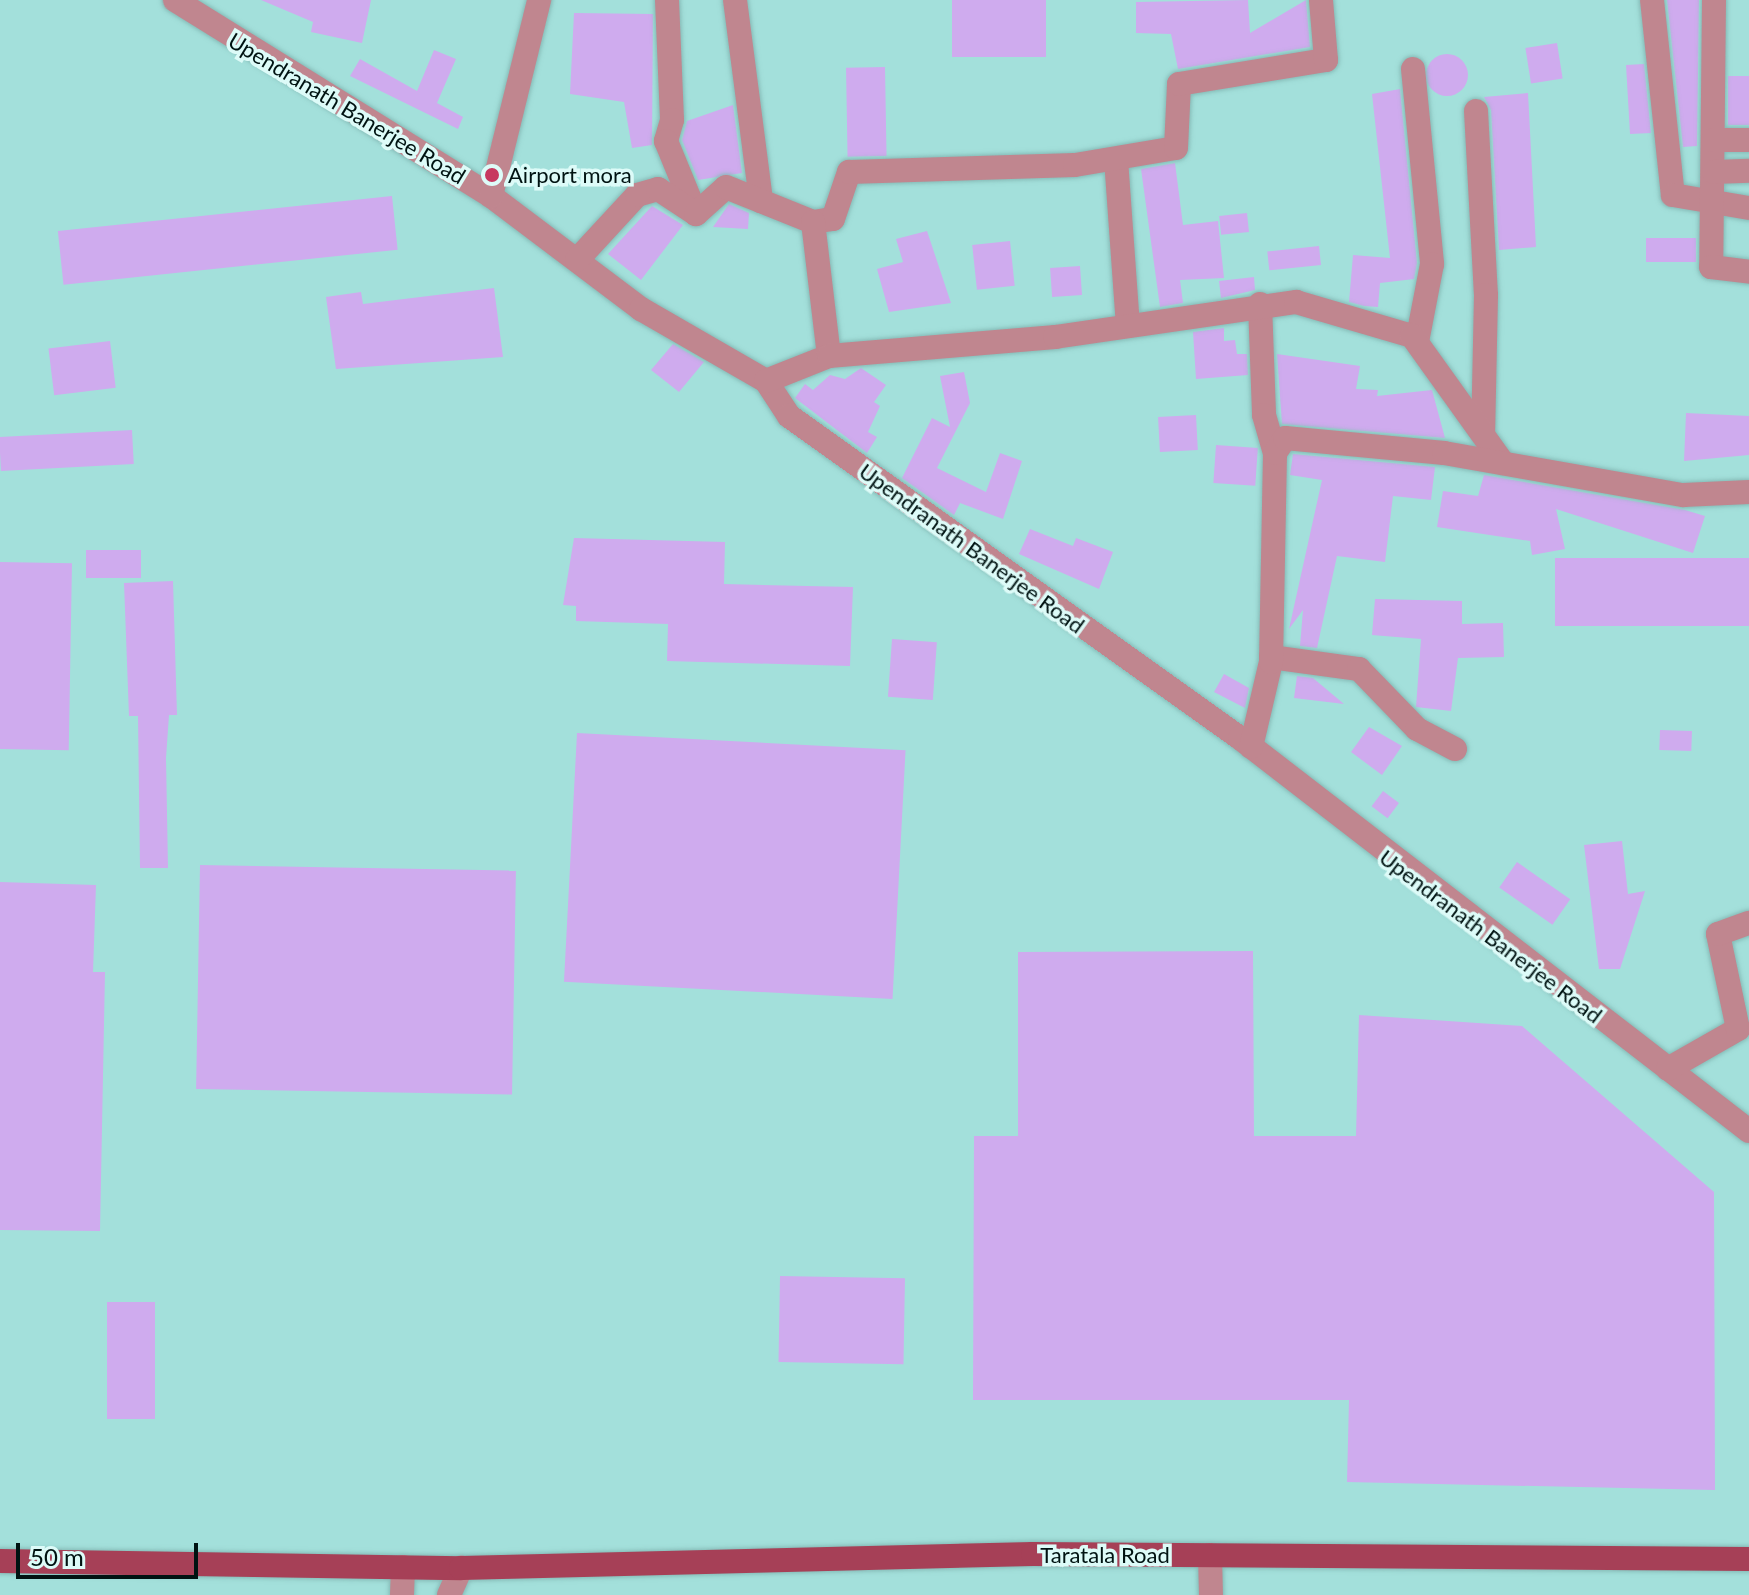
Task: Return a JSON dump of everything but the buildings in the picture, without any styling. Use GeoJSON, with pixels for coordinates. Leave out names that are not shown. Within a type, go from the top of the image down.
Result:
{"type":"FeatureCollection","features":[{"type":"Feature","properties":{"kind":"main road","name":"Taratala Road"},"geometry":{"type":"LineString","coordinates":[[0,1561],[461,1568],[1210,1555],[1749,1559]]}},
{"type":"Feature","properties":{"kind":"street","name":"Upendranath Banerjee Road"},"geometry":{"type":"LineString","coordinates":[[175,0],[491,196],[641,309],[766,381],[789,416],[1251,747],[1749,1131]]}},
{"type":"Feature","properties":{"kind":"street"},"geometry":{"type":"LineString","coordinates":[[491,196],[521,97],[539,0]]}},
{"type":"Feature","properties":{"kind":"street"},"geometry":{"type":"LineString","coordinates":[[667,0],[672,120],[666,141],[696,214]]}},
{"type":"Feature","properties":{"kind":"street"},"geometry":{"type":"LineString","coordinates":[[735,0],[761,201]]}},
{"type":"Feature","properties":{"kind":"street"},"geometry":{"type":"LineString","coordinates":[[696,214],[726,187],[813,222],[833,219],[849,172],[1116,159],[1176,148],[1179,84],[1326,60],[1321,0]]}},
{"type":"Feature","properties":{"kind":"street"},"geometry":{"type":"LineString","coordinates":[[1652,0],[1673,195],[1749,208]]}},
{"type":"Feature","properties":{"kind":"street"},"geometry":{"type":"LineString","coordinates":[[1714,0],[1715,204],[1711,267],[1749,272]]}},
{"type":"Feature","properties":{"kind":"street"},"geometry":{"type":"LineString","coordinates":[[1413,69],[1432,264],[1417,342]]}},
{"type":"Feature","properties":{"kind":"street"},"geometry":{"type":"LineString","coordinates":[[1476,111],[1486,295],[1483,434]]}},
{"type":"Feature","properties":{"kind":"street"},"geometry":{"type":"LineString","coordinates":[[1713,140],[1749,140]]}},
{"type":"Feature","properties":{"kind":"street"},"geometry":{"type":"LineString","coordinates":[[1116,159],[1128,326]]}},
{"type":"Feature","properties":{"kind":"street"},"geometry":{"type":"LineString","coordinates":[[1714,172],[1749,171]]}},
{"type":"Feature","properties":{"kind":"street"},"geometry":{"type":"LineString","coordinates":[[577,260],[648,191],[658,189],[696,214]]}},
{"type":"Feature","properties":{"kind":"street"},"geometry":{"type":"LineString","coordinates":[[813,222],[829,356]]}},
{"type":"Feature","properties":{"kind":"street"},"geometry":{"type":"LineString","coordinates":[[1260,304],[1264,415],[1275,453]]}},
{"type":"Feature","properties":{"kind":"street"},"geometry":{"type":"LineString","coordinates":[[766,381],[829,356],[1128,326],[1260,304],[1311,304],[1403,329],[1417,342],[1503,463]]}},
{"type":"Feature","properties":{"kind":"street"},"geometry":{"type":"LineString","coordinates":[[1251,747],[1271,657],[1275,453],[1278,442],[1296,436],[1503,463],[1683,495],[1749,492]]}},
{"type":"Feature","properties":{"kind":"street"},"geometry":{"type":"LineString","coordinates":[[1271,657],[1359,669],[1417,729],[1455,749]]}},
{"type":"Feature","properties":{"kind":"street"},"geometry":{"type":"LineString","coordinates":[[1668,1069],[1738,1029],[1718,934],[1749,923]]}},
{"type":"Feature","properties":{"kind":"street"},"geometry":{"type":"LineString","coordinates":[[1210,1555],[1211,1595]]}},
{"type":"Feature","properties":{"kind":"street"},"geometry":{"type":"LineString","coordinates":[[402,1595],[403,1567]]}},
{"type":"Feature","properties":{"kind":"street"},"geometry":{"type":"LineString","coordinates":[[449,1595],[461,1568]]}},
{"type":"Feature","properties":{"kind":"place","name":"Airport mora"},"geometry":{"type":"Point","coordinates":[492,175]}}]}
